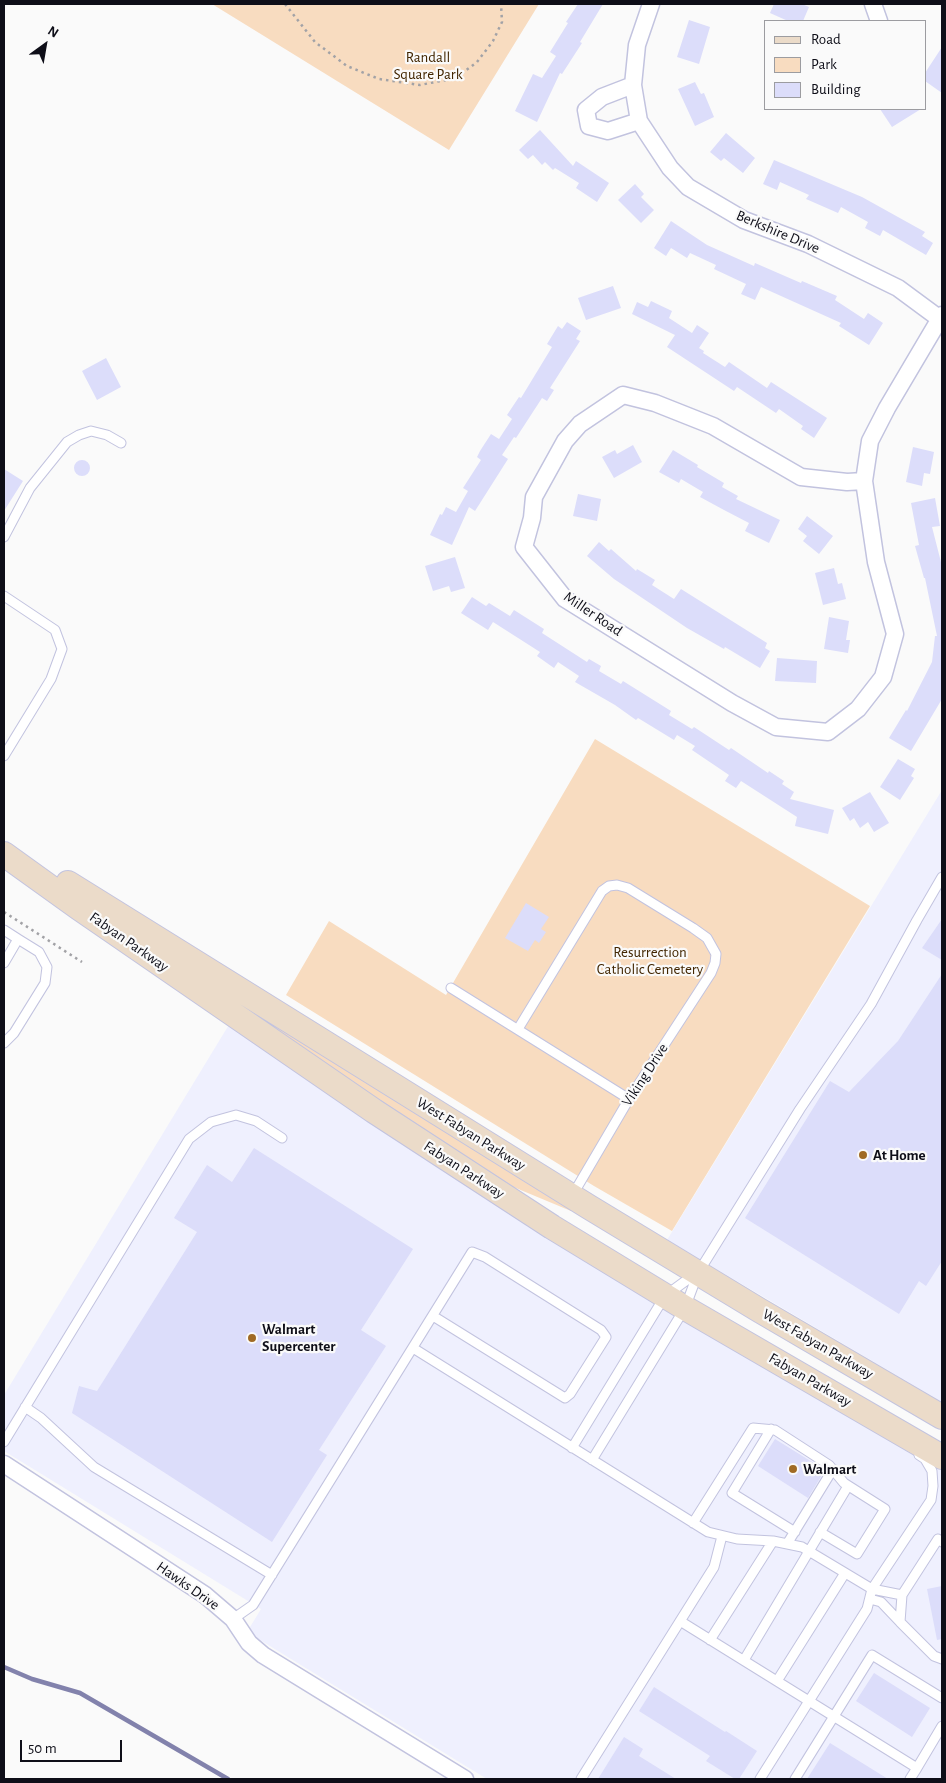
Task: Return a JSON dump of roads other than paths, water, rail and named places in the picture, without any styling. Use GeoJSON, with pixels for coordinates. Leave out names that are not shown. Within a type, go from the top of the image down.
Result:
{"type":"FeatureCollection","features":[{"type":"Feature","properties":{"kind":"main road","name":"West Fabyan Parkway"},"geometry":{"type":"LineString","coordinates":[[4,846],[77,888],[698,1273],[942,1417]]}},
{"type":"Feature","properties":{"kind":"main road","name":"Fabyan Parkway"},"geometry":{"type":"LineString","coordinates":[[4,854],[79,908],[374,1111],[552,1227],[675,1302],[942,1457]]}},
{"type":"Feature","properties":{"kind":"main road"},"geometry":{"type":"LineString","coordinates":[[918,1403],[942,1401]]}},
{"type":"Feature","properties":{"kind":"street","name":"Berkshire Drive"},"geometry":{"type":"LineString","coordinates":[[651,4],[637,45],[633,85],[639,121],[670,168],[688,187],[744,220],[808,244],[898,288],[941,317]]}},
{"type":"Feature","properties":{"kind":"street"},"geometry":{"type":"LineString","coordinates":[[873,4],[879,20]]}},
{"type":"Feature","properties":{"kind":"street"},"geometry":{"type":"LineString","coordinates":[[633,85],[602,97],[586,110],[589,126],[608,131],[639,121]]}},
{"type":"Feature","properties":{"kind":"street","name":"Miller Road"},"geometry":{"type":"LineString","coordinates":[[864,481],[848,482],[801,477],[713,426],[655,403],[624,395],[580,424],[565,441],[534,497],[532,518],[524,547],[566,599],[732,703],[776,728],[828,732],[858,709],[884,677],[895,634],[876,562],[864,481],[870,441],[941,317]]}},
{"type":"Feature","properties":{"kind":"street","name":"Hawks Drive"},"geometry":{"type":"LineString","coordinates":[[4,1464],[206,1595],[233,1619],[248,1643],[263,1655],[465,1779]]}},
{"type":"Feature","properties":{"kind":"lane"},"geometry":{"type":"LineString","coordinates":[[4,537],[30,488],[68,442],[79,435],[91,432],[107,435],[121,444]]}},
{"type":"Feature","properties":{"kind":"lane"},"geometry":{"type":"LineString","coordinates":[[4,596],[54,630],[62,649],[51,679],[4,756]]}},
{"type":"Feature","properties":{"kind":"lane"},"geometry":{"type":"LineString","coordinates":[[572,1448],[675,1302],[698,1273],[800,1109],[871,1004],[942,878]]}},
{"type":"Feature","properties":{"kind":"lane","name":"Viking Drive"},"geometry":{"type":"LineString","coordinates":[[518,1030],[602,891],[609,886],[617,885],[628,888],[694,928],[707,938],[716,954],[716,963],[711,973],[630,1099],[572,1196]]}},
{"type":"Feature","properties":{"kind":"lane"},"geometry":{"type":"LineString","coordinates":[[4,930],[39,952],[47,967],[45,982],[14,1033],[4,1043]]}},
{"type":"Feature","properties":{"kind":"lane"},"geometry":{"type":"LineString","coordinates":[[4,963],[18,939]]}},
{"type":"Feature","properties":{"kind":"lane"},"geometry":{"type":"LineString","coordinates":[[451,988],[630,1099]]}},
{"type":"Feature","properties":{"kind":"lane"},"geometry":{"type":"LineString","coordinates":[[4,1442],[189,1140],[211,1122],[236,1115],[256,1121],[282,1138]]}},
{"type":"Feature","properties":{"kind":"lane"},"geometry":{"type":"LineString","coordinates":[[233,1619],[253,1605],[472,1252],[485,1257],[601,1330],[606,1337],[570,1394],[565,1398],[433,1316]]}},
{"type":"Feature","properties":{"kind":"lane"},"geometry":{"type":"LineString","coordinates":[[592,1460],[675,1302],[698,1273]]}},
{"type":"Feature","properties":{"kind":"lane"},"geometry":{"type":"LineString","coordinates":[[413,1348],[708,1532],[736,1539],[773,1541],[802,1547],[872,1589],[902,1595]]}},
{"type":"Feature","properties":{"kind":"lane"},"geometry":{"type":"LineString","coordinates":[[835,1394],[861,1422]]}},
{"type":"Feature","properties":{"kind":"lane"},"geometry":{"type":"LineString","coordinates":[[25,1407],[41,1418],[94,1467],[272,1575]]}},
{"type":"Feature","properties":{"kind":"lane"},"geometry":{"type":"LineString","coordinates":[[693,1523],[753,1428],[771,1429],[829,1464],[846,1484],[886,1509],[857,1554],[820,1532]]}},
{"type":"Feature","properties":{"kind":"lane"},"geometry":{"type":"LineString","coordinates":[[771,1429],[732,1493],[795,1532]]}},
{"type":"Feature","properties":{"kind":"lane"},"geometry":{"type":"LineString","coordinates":[[760,1779],[867,1609],[872,1589],[931,1500],[933,1486],[932,1471],[925,1459],[909,1450]]}},
{"type":"Feature","properties":{"kind":"lane"},"geometry":{"type":"LineString","coordinates":[[787,1544],[833,1470]]}},
{"type":"Feature","properties":{"kind":"lane"},"geometry":{"type":"LineString","coordinates":[[744,1660],[820,1532],[846,1484]]}},
{"type":"Feature","properties":{"kind":"lane"},"geometry":{"type":"LineString","coordinates":[[581,1779],[714,1567],[722,1536]]}},
{"type":"Feature","properties":{"kind":"lane"},"geometry":{"type":"LineString","coordinates":[[900,1622],[902,1595],[940,1540]]}},
{"type":"Feature","properties":{"kind":"lane"},"geometry":{"type":"LineString","coordinates":[[710,1640],[773,1541]]}},
{"type":"Feature","properties":{"kind":"lane"},"geometry":{"type":"LineString","coordinates":[[777,1681],[845,1573]]}},
{"type":"Feature","properties":{"kind":"lane"},"geometry":{"type":"LineString","coordinates":[[870,1599],[881,1602],[934,1656],[942,1659]]}},
{"type":"Feature","properties":{"kind":"lane"},"geometry":{"type":"LineString","coordinates":[[680,1621],[917,1768]]}},
{"type":"Feature","properties":{"kind":"lane"},"geometry":{"type":"LineString","coordinates":[[795,1779],[872,1655],[942,1698]]}},
{"type":"Feature","properties":{"kind":"lane"},"geometry":{"type":"LineString","coordinates":[[910,1779],[942,1726]]}},
{"type":"Feature","properties":{"kind":"waterway"},"geometry":{"type":"LineString","coordinates":[[4,1667],[32,1679],[80,1693],[228,1779]]}},
{"type":"Feature","properties":{"kind":"place","name":"At Home"},"geometry":{"type":"Point","coordinates":[863,1155]}},
{"type":"Feature","properties":{"kind":"place","name":"Walmart Supercenter"},"geometry":{"type":"Point","coordinates":[252,1338]}},
{"type":"Feature","properties":{"kind":"place","name":"Walmart"},"geometry":{"type":"Point","coordinates":[793,1469]}},
{"type":"Feature","properties":{"kind":"park label","name":"Randall Square Park"},"geometry":{"type":"Point","coordinates":[428,66]}},
{"type":"Feature","properties":{"kind":"park label","name":"Resurrection Catholic Cemetery"},"geometry":{"type":"Point","coordinates":[650,960]}}]}
